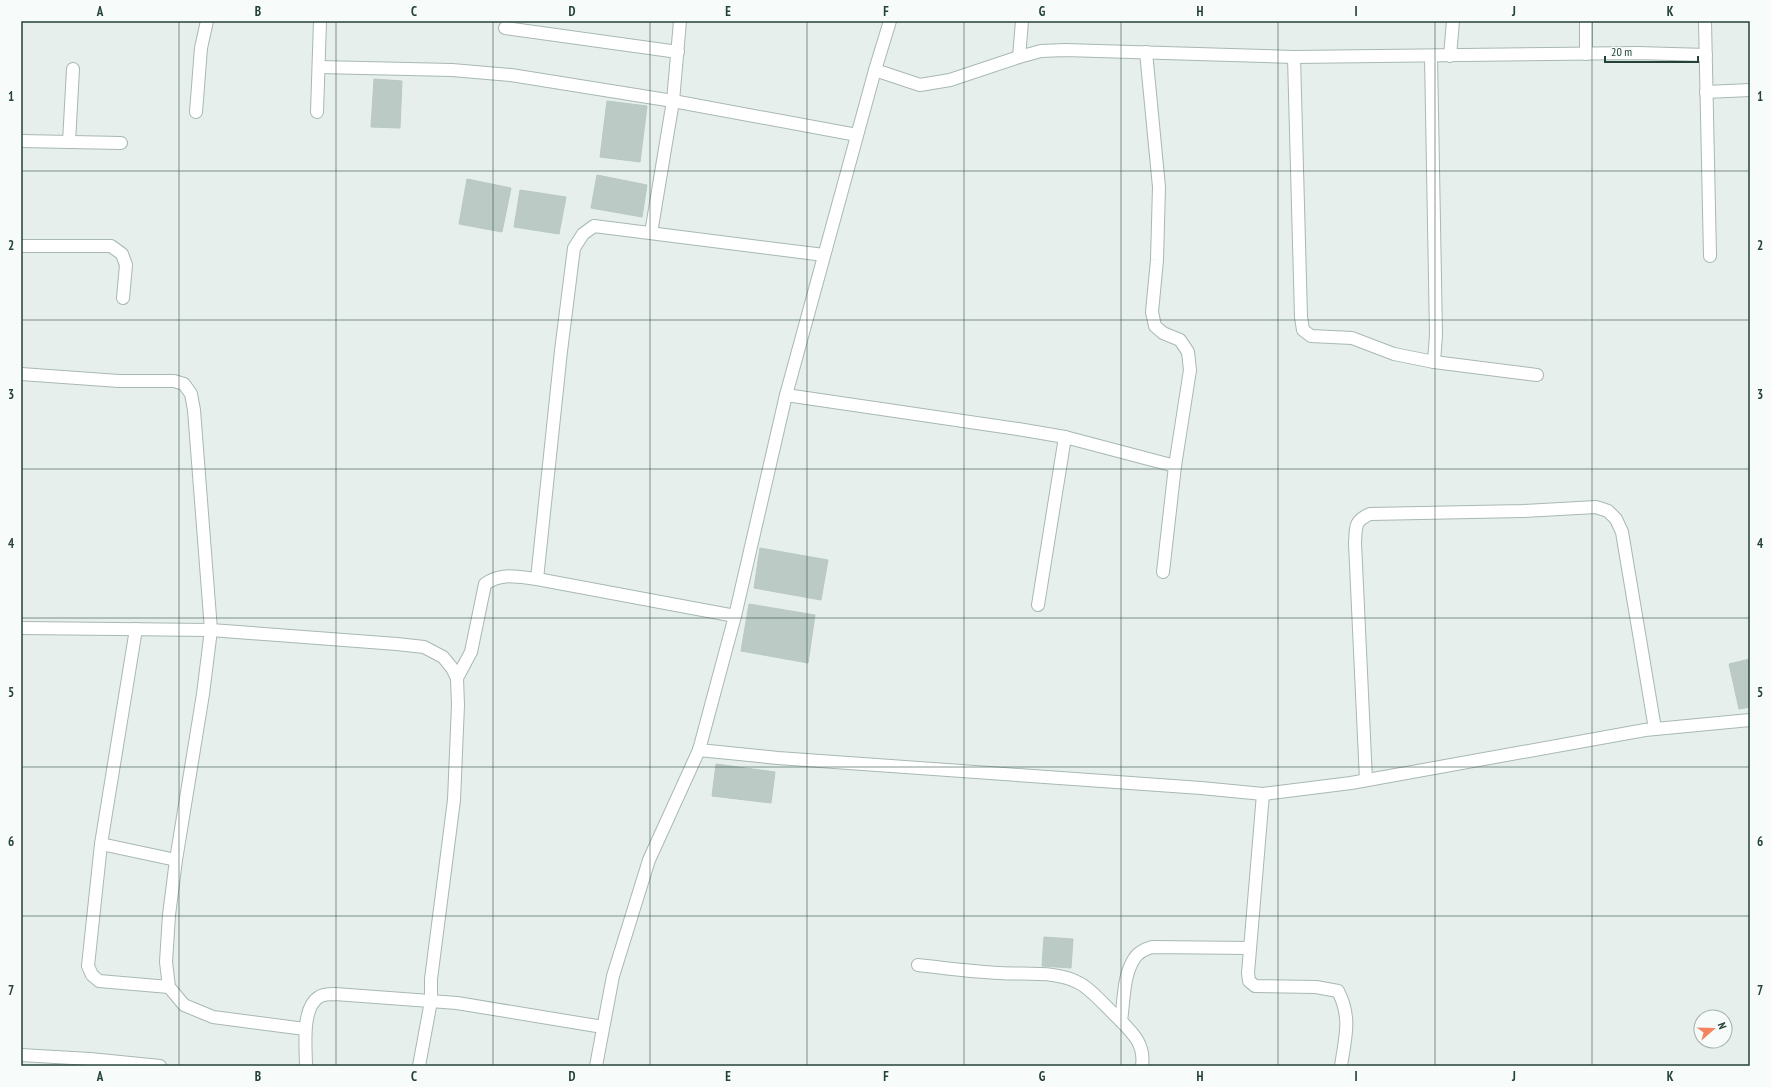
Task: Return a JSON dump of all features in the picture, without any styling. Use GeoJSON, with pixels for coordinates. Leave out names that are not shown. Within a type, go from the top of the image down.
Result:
{"type":"FeatureCollection","features":[{"type":"Feature","properties":{"kind":"street"},"geometry":{"type":"LineString","coordinates":[[196,112],[201,48],[207,21]]}},
{"type":"Feature","properties":{"kind":"street"},"geometry":{"type":"LineString","coordinates":[[317,112],[320,21]]}},
{"type":"Feature","properties":{"kind":"street"},"geometry":{"type":"LineString","coordinates":[[651,234],[673,101],[680,21]]}},
{"type":"Feature","properties":{"kind":"street"},"geometry":{"type":"LineString","coordinates":[[596,1066],[613,976],[650,860],[699,750],[735,616],[786,396],[875,70],[890,21]]}},
{"type":"Feature","properties":{"kind":"street"},"geometry":{"type":"LineString","coordinates":[[1019,57],[1022,21]]}},
{"type":"Feature","properties":{"kind":"street"},"geometry":{"type":"LineString","coordinates":[[1450,56],[1453,21]]}},
{"type":"Feature","properties":{"kind":"street"},"geometry":{"type":"LineString","coordinates":[[1586,21],[1586,54]]}},
{"type":"Feature","properties":{"kind":"street"},"geometry":{"type":"LineString","coordinates":[[1705,21],[1710,256]]}},
{"type":"Feature","properties":{"kind":"street"},"geometry":{"type":"LineString","coordinates":[[505,28],[678,52]]}},
{"type":"Feature","properties":{"kind":"street"},"geometry":{"type":"LineString","coordinates":[[875,70],[920,85],[950,80],[1041,51],[1065,50],[1294,57],[1638,53],[1706,55]]}},
{"type":"Feature","properties":{"kind":"street"},"geometry":{"type":"LineString","coordinates":[[1146,52],[1159,187],[1157,260],[1152,312],[1155,326],[1162,333],[1180,340],[1188,352],[1190,370],[1175,466],[1163,572]]}},
{"type":"Feature","properties":{"kind":"street"},"geometry":{"type":"LineString","coordinates":[[1431,56],[1436,335],[1434,362]]}},
{"type":"Feature","properties":{"kind":"street"},"geometry":{"type":"LineString","coordinates":[[1294,57],[1301,317],[1303,330],[1311,336],[1352,338],[1394,354],[1434,362],[1537,375]]}},
{"type":"Feature","properties":{"kind":"street"},"geometry":{"type":"LineString","coordinates":[[319,67],[452,70],[504,74],[673,101],[857,135]]}},
{"type":"Feature","properties":{"kind":"street"},"geometry":{"type":"LineString","coordinates":[[69,142],[73,69]]}},
{"type":"Feature","properties":{"kind":"street"},"geometry":{"type":"LineString","coordinates":[[1706,92],[1750,90]]}},
{"type":"Feature","properties":{"kind":"street"},"geometry":{"type":"LineString","coordinates":[[21,141],[121,143]]}},
{"type":"Feature","properties":{"kind":"street"},"geometry":{"type":"LineString","coordinates":[[537,579],[561,351],[574,248],[583,234],[594,226],[824,255]]}},
{"type":"Feature","properties":{"kind":"street"},"geometry":{"type":"LineString","coordinates":[[21,246],[111,246],[122,254],[126,265],[123,298]]}},
{"type":"Feature","properties":{"kind":"street"},"geometry":{"type":"LineString","coordinates":[[21,374],[119,381],[174,381],[184,384],[191,394],[194,410],[211,630],[202,701],[176,860],[166,962],[169,986],[184,1005],[213,1017],[305,1029]]}},
{"type":"Feature","properties":{"kind":"street"},"geometry":{"type":"LineString","coordinates":[[786,396],[1065,437],[1175,466]]}},
{"type":"Feature","properties":{"kind":"street"},"geometry":{"type":"LineString","coordinates":[[1038,605],[1065,437]]}},
{"type":"Feature","properties":{"kind":"street"},"geometry":{"type":"LineString","coordinates":[[1366,780],[1355,543],[1356,525],[1360,518],[1370,514],[1523,511],[1596,507],[1608,511],[1616,519],[1622,532],[1655,729]]}},
{"type":"Feature","properties":{"kind":"street"},"geometry":{"type":"LineString","coordinates":[[456,678],[471,652],[485,584],[493,578],[503,575],[537,579],[735,616]]}},
{"type":"Feature","properties":{"kind":"street"},"geometry":{"type":"LineString","coordinates":[[21,628],[211,630],[424,647],[443,657],[452,668],[456,678],[458,705],[454,800],[431,979],[431,1001],[419,1066]]}},
{"type":"Feature","properties":{"kind":"street"},"geometry":{"type":"LineString","coordinates":[[136,629],[101,844],[88,966],[92,975],[99,981],[169,986]]}},
{"type":"Feature","properties":{"kind":"street"},"geometry":{"type":"LineString","coordinates":[[699,750],[778,758],[1185,786],[1263,794],[1366,780],[1655,729],[1750,720]]}},
{"type":"Feature","properties":{"kind":"street"},"geometry":{"type":"LineString","coordinates":[[1263,794],[1248,973],[1249,981],[1255,986],[1316,987],[1330,988],[1338,991],[1343,1001],[1348,1019],[1340,1066]]}},
{"type":"Feature","properties":{"kind":"street"},"geometry":{"type":"LineString","coordinates":[[101,844],[176,860]]}},
{"type":"Feature","properties":{"kind":"street"},"geometry":{"type":"LineString","coordinates":[[1121,1021],[1127,978],[1134,958],[1141,951],[1152,947],[1250,948]]}},
{"type":"Feature","properties":{"kind":"street"},"geometry":{"type":"LineString","coordinates":[[918,965],[1064,977],[1082,984],[1121,1021],[1140,1043],[1143,1057],[1142,1066]]}},
{"type":"Feature","properties":{"kind":"street"},"geometry":{"type":"LineString","coordinates":[[306,1066],[305,1029],[313,1003],[320,996],[335,994],[431,1001],[472,1006],[603,1027]]}},
{"type":"Feature","properties":{"kind":"street"},"geometry":{"type":"LineString","coordinates":[[21,1055],[90,1059],[160,1066]]}},
{"type":"Feature","properties":{"kind":"building"},"geometry":{"type":"Polygon","coordinates":[[[374,79],[402,81],[400,128],[371,127],[374,79]]]}},
{"type":"Feature","properties":{"kind":"building"},"geometry":{"type":"Polygon","coordinates":[[[607,101],[647,106],[640,162],[600,157],[607,101]]]}},
{"type":"Feature","properties":{"kind":"building"},"geometry":{"type":"Polygon","coordinates":[[[597,175],[647,185],[642,217],[591,208],[597,175]]]}},
{"type":"Feature","properties":{"kind":"building"},"geometry":{"type":"Polygon","coordinates":[[[467,179],[511,188],[502,232],[459,224],[467,179]]]}},
{"type":"Feature","properties":{"kind":"building"},"geometry":{"type":"Polygon","coordinates":[[[520,190],[566,197],[559,234],[514,227],[520,190]]]}},
{"type":"Feature","properties":{"kind":"building"},"geometry":{"type":"Polygon","coordinates":[[[760,548],[828,560],[821,600],[754,588],[760,548]]]}},
{"type":"Feature","properties":{"kind":"building"},"geometry":{"type":"Polygon","coordinates":[[[749,604],[815,615],[808,663],[741,651],[749,604]]]}},
{"type":"Feature","properties":{"kind":"building"},"geometry":{"type":"Polygon","coordinates":[[[1750,659],[1750,707],[1739,709],[1729,664],[1750,659]]]}},
{"type":"Feature","properties":{"kind":"building"},"geometry":{"type":"Polygon","coordinates":[[[716,764],[775,772],[771,803],[712,796],[716,764]]]}},
{"type":"Feature","properties":{"kind":"building"},"geometry":{"type":"Polygon","coordinates":[[[1044,937],[1073,939],[1071,968],[1042,966],[1044,937]]]}}]}
